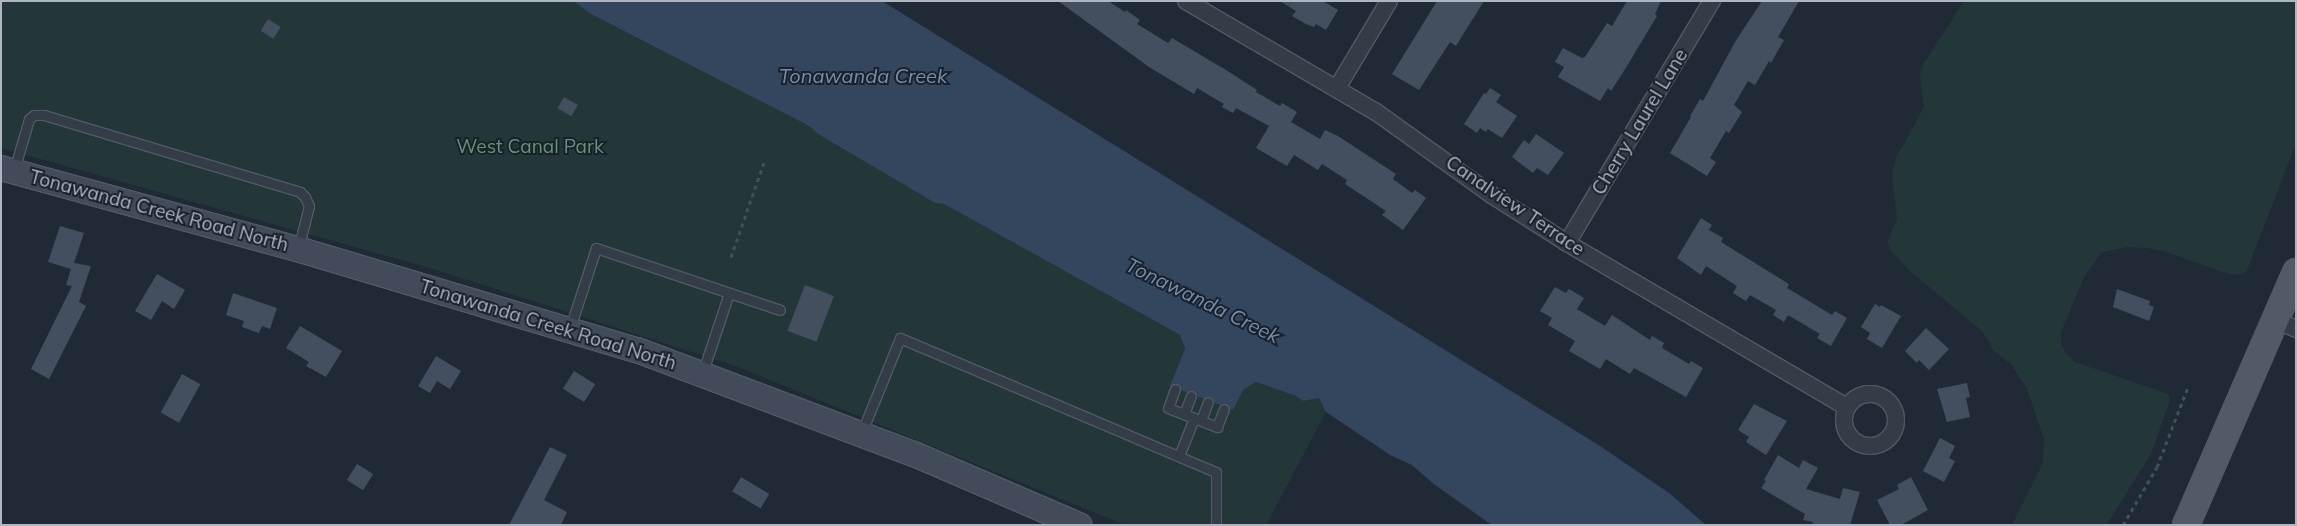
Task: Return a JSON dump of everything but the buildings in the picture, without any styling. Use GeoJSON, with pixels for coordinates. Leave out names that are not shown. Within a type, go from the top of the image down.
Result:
{"type":"FeatureCollection","features":[{"type":"Feature","properties":{"kind":"main road"},"geometry":{"type":"LineString","coordinates":[[2186,525],[2286,324],[2296,272]]}},
{"type":"Feature","properties":{"kind":"street","name":"Canalview Terrace"},"geometry":{"type":"LineString","coordinates":[[1186,1],[1337,88],[1401,128],[1492,195],[1568,243],[1846,407]]}},
{"type":"Feature","properties":{"kind":"street"},"geometry":{"type":"LineString","coordinates":[[1337,88],[1389,1]]}},
{"type":"Feature","properties":{"kind":"street","name":"Cherry Laurel Lane"},"geometry":{"type":"LineString","coordinates":[[1568,243],[1712,1]]}},
{"type":"Feature","properties":{"kind":"street","name":"Tonawanda Creek Road North"},"geometry":{"type":"LineString","coordinates":[[7,170],[298,249],[570,328],[702,374],[860,434],[1079,525]]}},
{"type":"Feature","properties":{"kind":"lane"},"geometry":{"type":"LineString","coordinates":[[7,170],[28,119],[34,115],[44,115],[300,192],[305,197],[309,206],[298,249]]}},
{"type":"Feature","properties":{"kind":"lane"},"geometry":{"type":"LineString","coordinates":[[570,328],[596,248],[780,310]]}},
{"type":"Feature","properties":{"kind":"lane"},"geometry":{"type":"LineString","coordinates":[[702,374],[729,293]]}},
{"type":"Feature","properties":{"kind":"lane"},"geometry":{"type":"LineString","coordinates":[[860,434],[900,338],[1216,472],[1216,525]]}},
{"type":"Feature","properties":{"kind":"lane"},"geometry":{"type":"LineString","coordinates":[[1175,389],[1168,408],[1218,427],[1224,409]]}},
{"type":"Feature","properties":{"kind":"lane"},"geometry":{"type":"LineString","coordinates":[[1184,414],[1191,396]]}},
{"type":"Feature","properties":{"kind":"lane"},"geometry":{"type":"LineString","coordinates":[[1179,456],[1197,419],[1208,402]]}},
{"type":"Feature","properties":{"kind":"path"},"geometry":{"type":"LineString","coordinates":[[730,257],[764,162]]}},
{"type":"Feature","properties":{"kind":"path"},"geometry":{"type":"LineString","coordinates":[[2123,525],[2157,467],[2188,387]]}},
{"type":"Feature","properties":{"kind":"green space","name":"West Canal Park"},"geometry":{"type":"Polygon","coordinates":[[[1,1],[573,1],[591,14],[809,126],[818,134],[935,203],[944,204],[1181,336],[1185,349],[1171,385],[1243,390],[1256,382],[1296,396],[1303,401],[1319,398],[1326,412],[1266,525],[1125,525],[733,365],[430,268],[1,148],[1,1]]]}},
{"type":"Feature","properties":{"kind":"green space"},"geometry":{"type":"Polygon","coordinates":[[[1964,1],[2296,1],[2296,143],[2248,268],[2243,274],[2236,275],[2222,272],[2164,251],[2146,248],[2127,247],[2102,252],[2084,277],[2061,332],[2061,345],[2067,355],[2075,362],[2168,394],[2170,400],[2151,454],[2106,525],[2012,525],[2043,463],[2044,439],[2027,389],[2012,365],[1994,351],[1983,332],[1909,270],[1891,251],[1887,242],[1897,219],[1892,174],[1896,158],[1924,107],[1920,76],[1923,65],[1964,1]]]}},
{"type":"Feature","properties":{"kind":"water","name":"Tonawanda Creek"},"geometry":{"type":"Polygon","coordinates":[[[573,1],[882,1],[1600,446],[1669,493],[1706,525],[1492,525],[1435,485],[1412,465],[1390,455],[1326,412],[1319,398],[1303,401],[1296,396],[1256,382],[1243,390],[1233,410],[1170,386],[1185,349],[1180,335],[944,204],[935,203],[818,134],[809,126],[591,14],[573,1]]]}}]}
